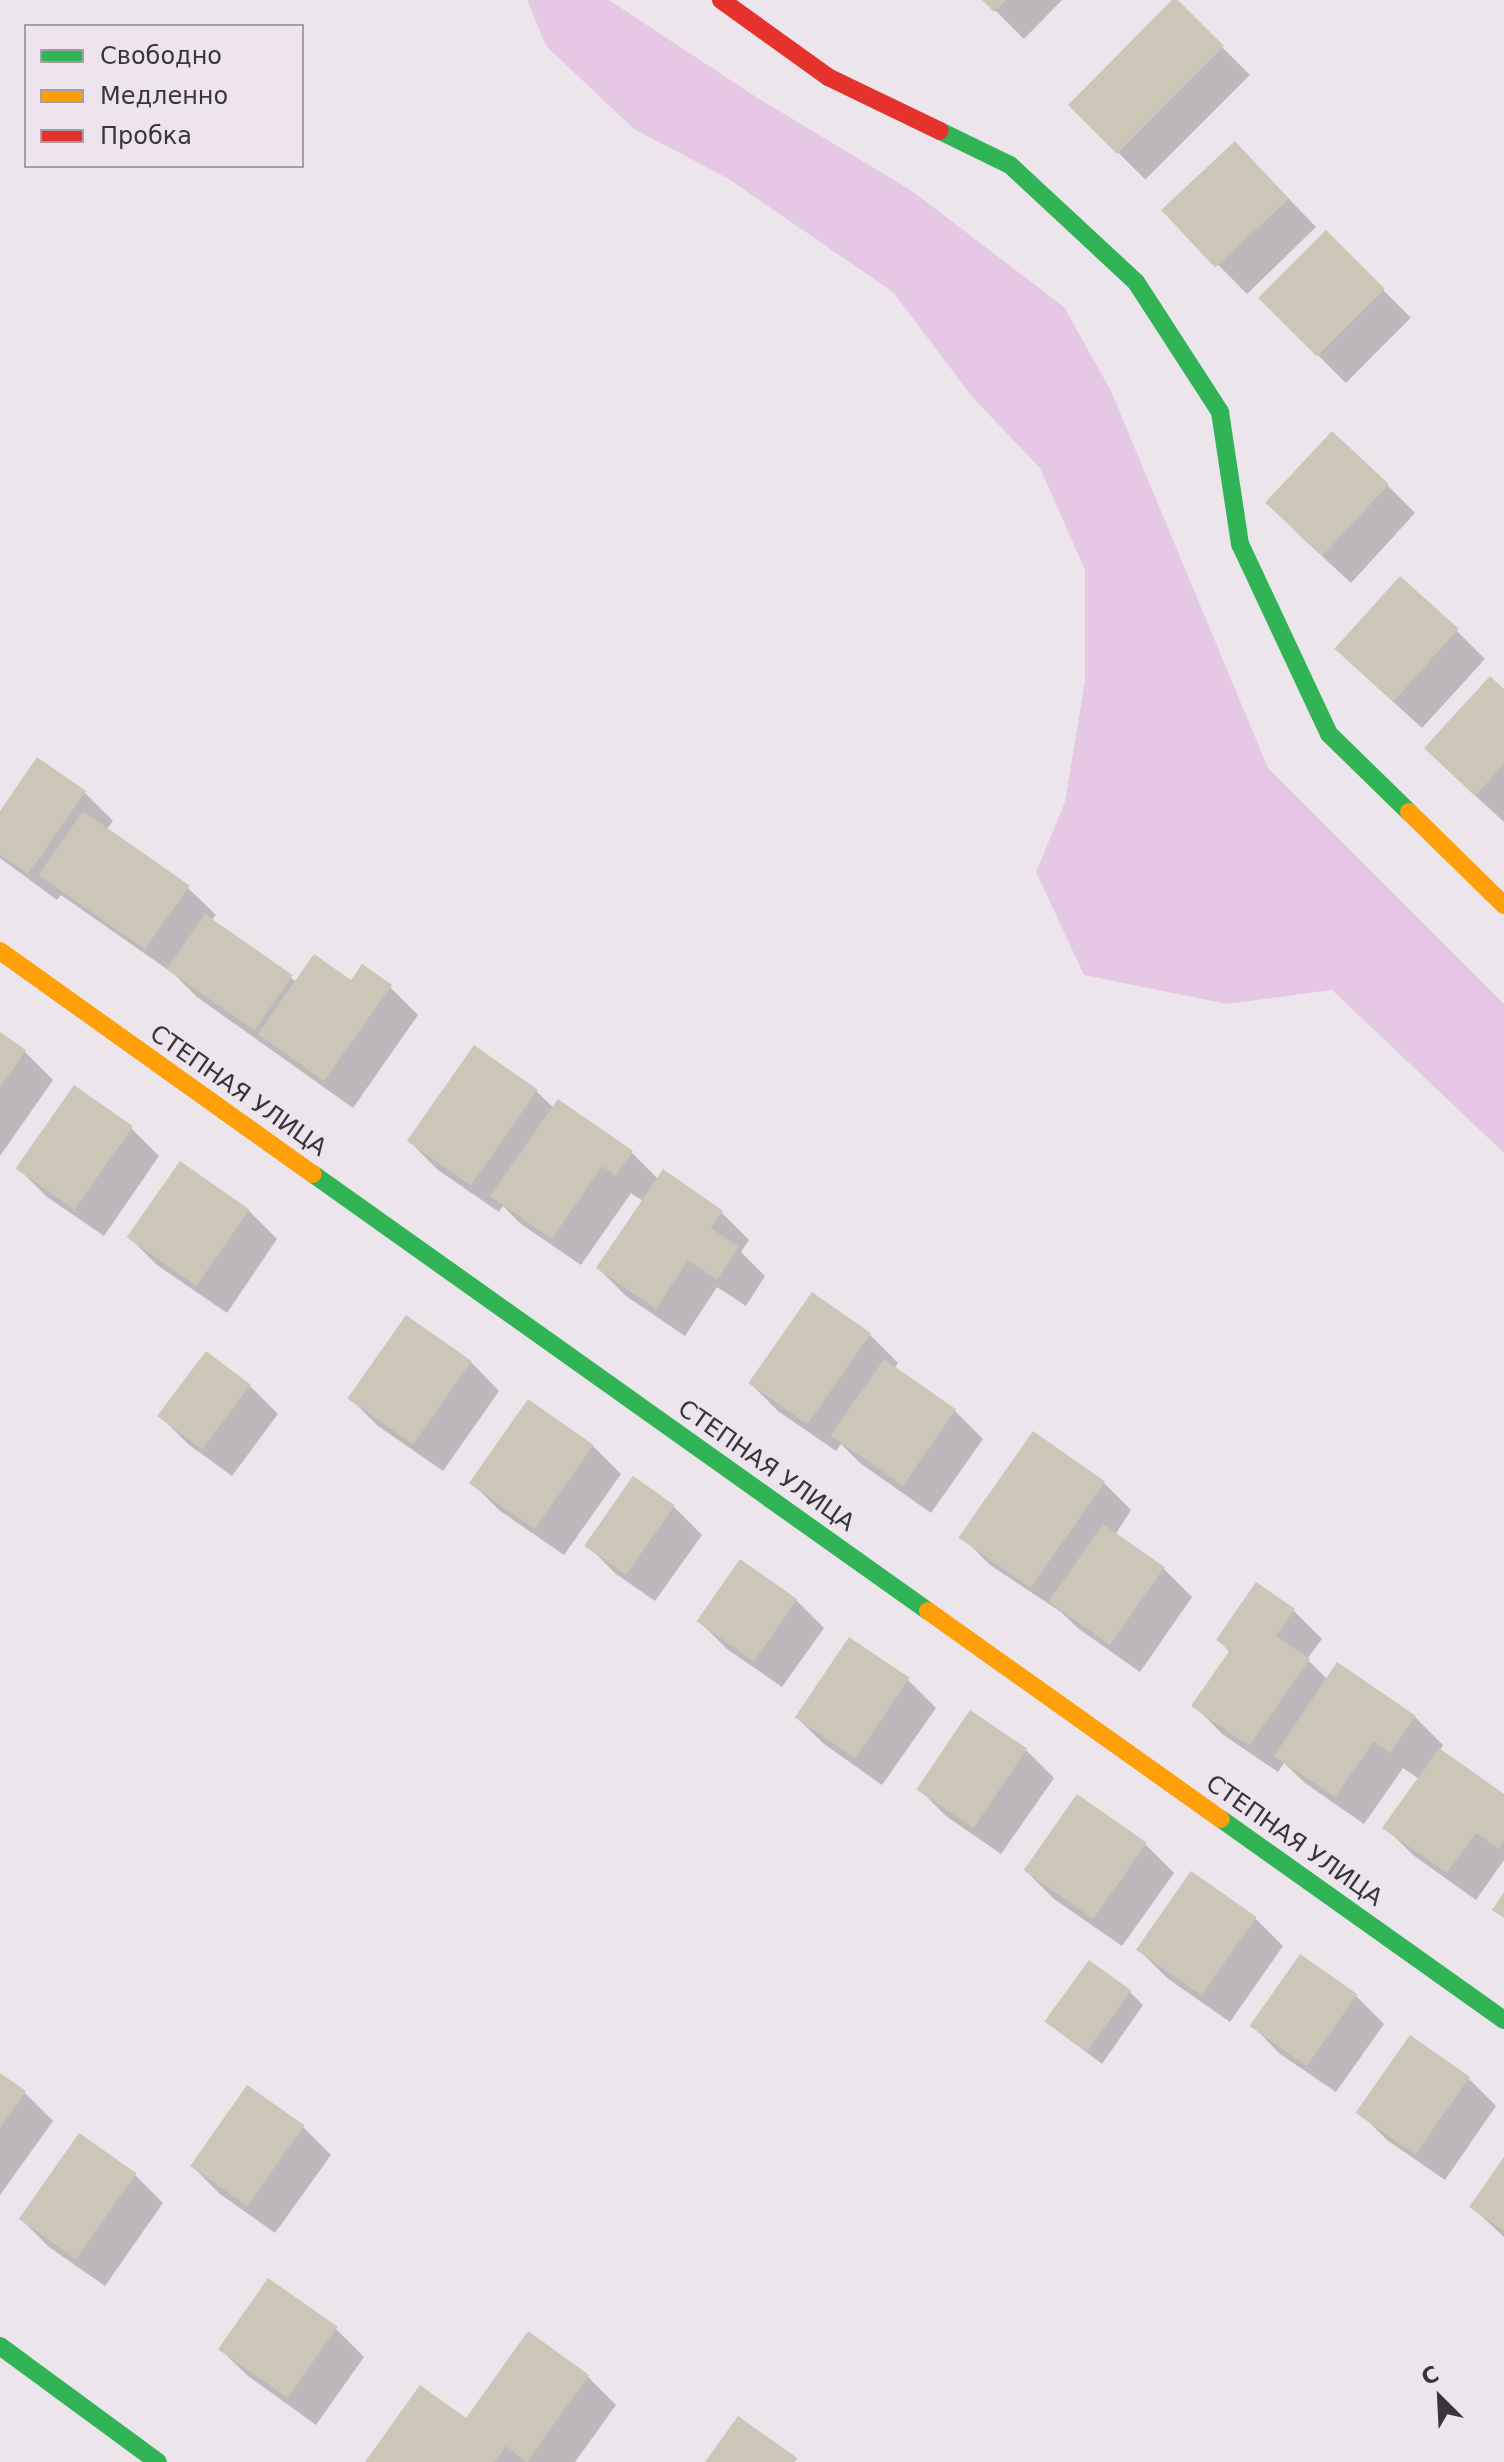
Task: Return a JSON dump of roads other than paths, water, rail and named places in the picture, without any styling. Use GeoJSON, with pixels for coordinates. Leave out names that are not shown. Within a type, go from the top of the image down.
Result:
{"type":"FeatureCollection","features":[{"type":"Feature","properties":{"kind":"street"},"geometry":{"type":"LineString","coordinates":[[721,0],[828,77],[1010,165],[1136,282],[1220,412],[1240,544],[1329,734],[1504,905]]}},
{"type":"Feature","properties":{"kind":"street","name":"СТЕПНАЯ УЛИЦА"},"geometry":{"type":"LineString","coordinates":[[0,951],[1504,2020]]}},
{"type":"Feature","properties":{"kind":"street"},"geometry":{"type":"LineString","coordinates":[[0,2346],[158,2462]]}}]}
